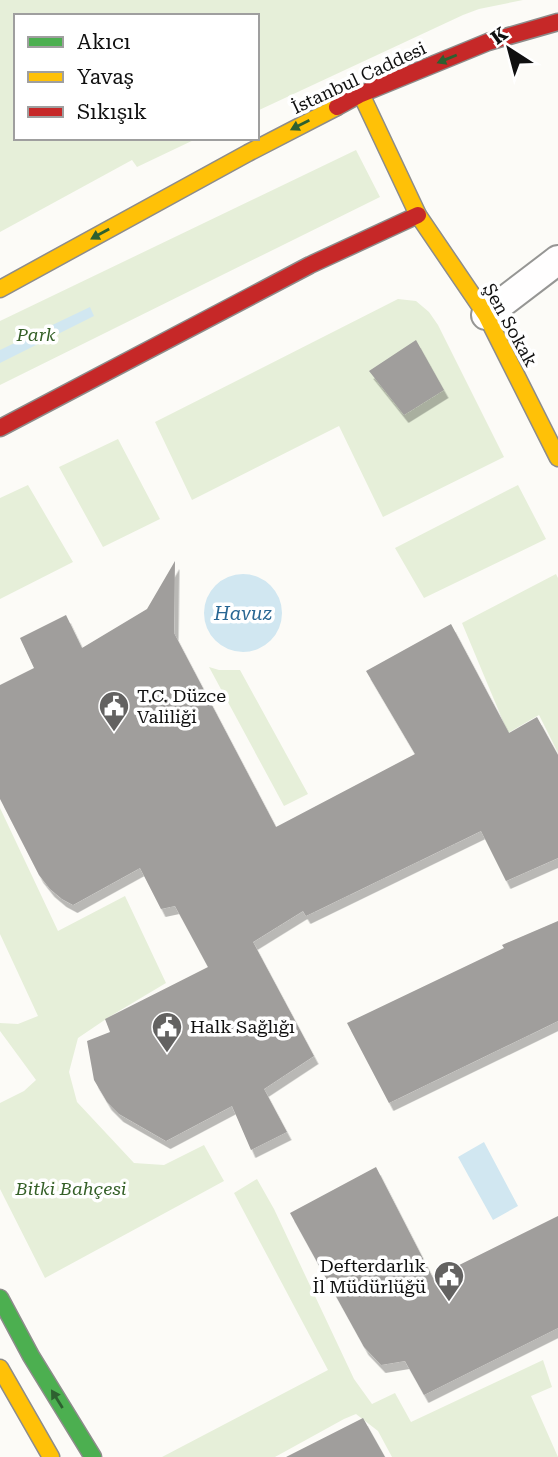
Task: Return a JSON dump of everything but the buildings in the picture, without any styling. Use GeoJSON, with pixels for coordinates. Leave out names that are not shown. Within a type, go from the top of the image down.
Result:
{"type":"FeatureCollection","features":[{"type":"Feature","properties":{"kind":"main road","name":"İstanbul Caddesi"},"geometry":{"type":"LineString","coordinates":[[0,289],[361,94],[488,43],[558,23]]}},
{"type":"Feature","properties":{"kind":"main road","name":"Şen Sokak"},"geometry":{"type":"LineString","coordinates":[[361,94],[418,215],[486,315],[558,458]]}},
{"type":"Feature","properties":{"kind":"main road"},"geometry":{"type":"LineString","coordinates":[[0,428],[310,265],[418,215]]}},
{"type":"Feature","properties":{"kind":"main road"},"geometry":{"type":"LineString","coordinates":[[0,1298],[31,1356],[93,1457]]}},
{"type":"Feature","properties":{"kind":"main road"},"geometry":{"type":"LineString","coordinates":[[0,1368],[51,1457]]}},
{"type":"Feature","properties":{"kind":"street"},"geometry":{"type":"LineString","coordinates":[[486,315],[558,260]]}},
{"type":"Feature","properties":{"kind":"green space"},"geometry":{"type":"Polygon","coordinates":[[[0,0],[523,0],[463,15],[259,110],[259,14],[14,14],[14,140],[194,140],[137,167],[132,160],[0,232],[0,0]]]}},
{"type":"Feature","properties":{"kind":"green space","name":"Park"},"geometry":{"type":"Polygon","coordinates":[[[356,150],[380,197],[0,385],[0,321],[356,150]]]}},
{"type":"Feature","properties":{"kind":"green space"},"geometry":{"type":"Polygon","coordinates":[[[398,299],[416,301],[429,312],[438,325],[504,457],[383,517],[339,426],[192,500],[155,422],[398,299]]]}},
{"type":"Feature","properties":{"kind":"green space"},"geometry":{"type":"Polygon","coordinates":[[[118,439],[160,519],[103,547],[59,467],[118,439]]]}},
{"type":"Feature","properties":{"kind":"green space"},"geometry":{"type":"Polygon","coordinates":[[[28,485],[73,562],[0,599],[0,498],[28,485]]]}},
{"type":"Feature","properties":{"kind":"green space"},"geometry":{"type":"Polygon","coordinates":[[[518,485],[546,539],[424,598],[395,548],[518,485]]]}},
{"type":"Feature","properties":{"kind":"green space"},"geometry":{"type":"Polygon","coordinates":[[[556,574],[558,753],[539,715],[508,733],[462,623],[556,574]]]}},
{"type":"Feature","properties":{"kind":"green space"},"geometry":{"type":"Polygon","coordinates":[[[209,667],[240,670],[308,794],[284,806],[209,667]]]}},
{"type":"Feature","properties":{"kind":"green space","name":"Bitki Bahçesi"},"geometry":{"type":"Polygon","coordinates":[[[0,808],[58,931],[125,896],[166,983],[78,1038],[69,1072],[77,1102],[134,1163],[164,1165],[204,1145],[224,1181],[45,1278],[0,1189],[0,1103],[24,1091],[36,1080],[0,1031],[0,1023],[18,1024],[38,1016],[0,934],[0,808]]]}},
{"type":"Feature","properties":{"kind":"green space"},"geometry":{"type":"Polygon","coordinates":[[[257,1179],[274,1209],[354,1379],[372,1404],[395,1393],[411,1422],[543,1360],[552,1387],[531,1396],[558,1457],[392,1457],[378,1431],[356,1414],[275,1457],[162,1457],[328,1370],[234,1193],[257,1179]]]}},
{"type":"Feature","properties":{"kind":"water"},"geometry":{"type":"Polygon","coordinates":[[[90,307],[94,316],[0,363],[0,350],[90,307]]]}},
{"type":"Feature","properties":{"kind":"water","name":"Havuz"},"geometry":{"type":"Polygon","coordinates":[[[235,574],[251,574],[265,580],[276,591],[282,605],[282,621],[276,635],[265,646],[251,652],[235,652],[221,646],[210,635],[204,621],[204,605],[210,591],[221,580],[235,574]]]}},
{"type":"Feature","properties":{"kind":"water"},"geometry":{"type":"Polygon","coordinates":[[[484,1142],[518,1206],[493,1220],[458,1157],[484,1142]]]}},
{"type":"Feature","properties":{"kind":"traffic: fast"},"geometry":{"type":"LineString","coordinates":[[0,1298],[31,1356],[93,1457]]}},
{"type":"Feature","properties":{"kind":"traffic: slow"},"geometry":{"type":"LineString","coordinates":[[361,94],[418,215],[486,315],[558,458]]}},
{"type":"Feature","properties":{"kind":"traffic: slow"},"geometry":{"type":"LineString","coordinates":[[0,289],[337,107]]}},
{"type":"Feature","properties":{"kind":"traffic: slow"},"geometry":{"type":"LineString","coordinates":[[0,1368],[51,1457]]}},
{"type":"Feature","properties":{"kind":"traffic: jam"},"geometry":{"type":"LineString","coordinates":[[337,107],[361,94],[488,42],[558,22]]}},
{"type":"Feature","properties":{"kind":"traffic: jam"},"geometry":{"type":"LineString","coordinates":[[0,428],[310,265],[418,215]]}},
{"type":"Feature","properties":{"kind":"place","name":"T.C. Düzce Valiliği"},"geometry":{"type":"Point","coordinates":[114,733]}},
{"type":"Feature","properties":{"kind":"place","name":"Halk Sağlığı"},"geometry":{"type":"Point","coordinates":[167,1054]}},
{"type":"Feature","properties":{"kind":"place","name":"Defterdarlık İl Müdürlüğü"},"geometry":{"type":"Point","coordinates":[449,1303]}}]}
